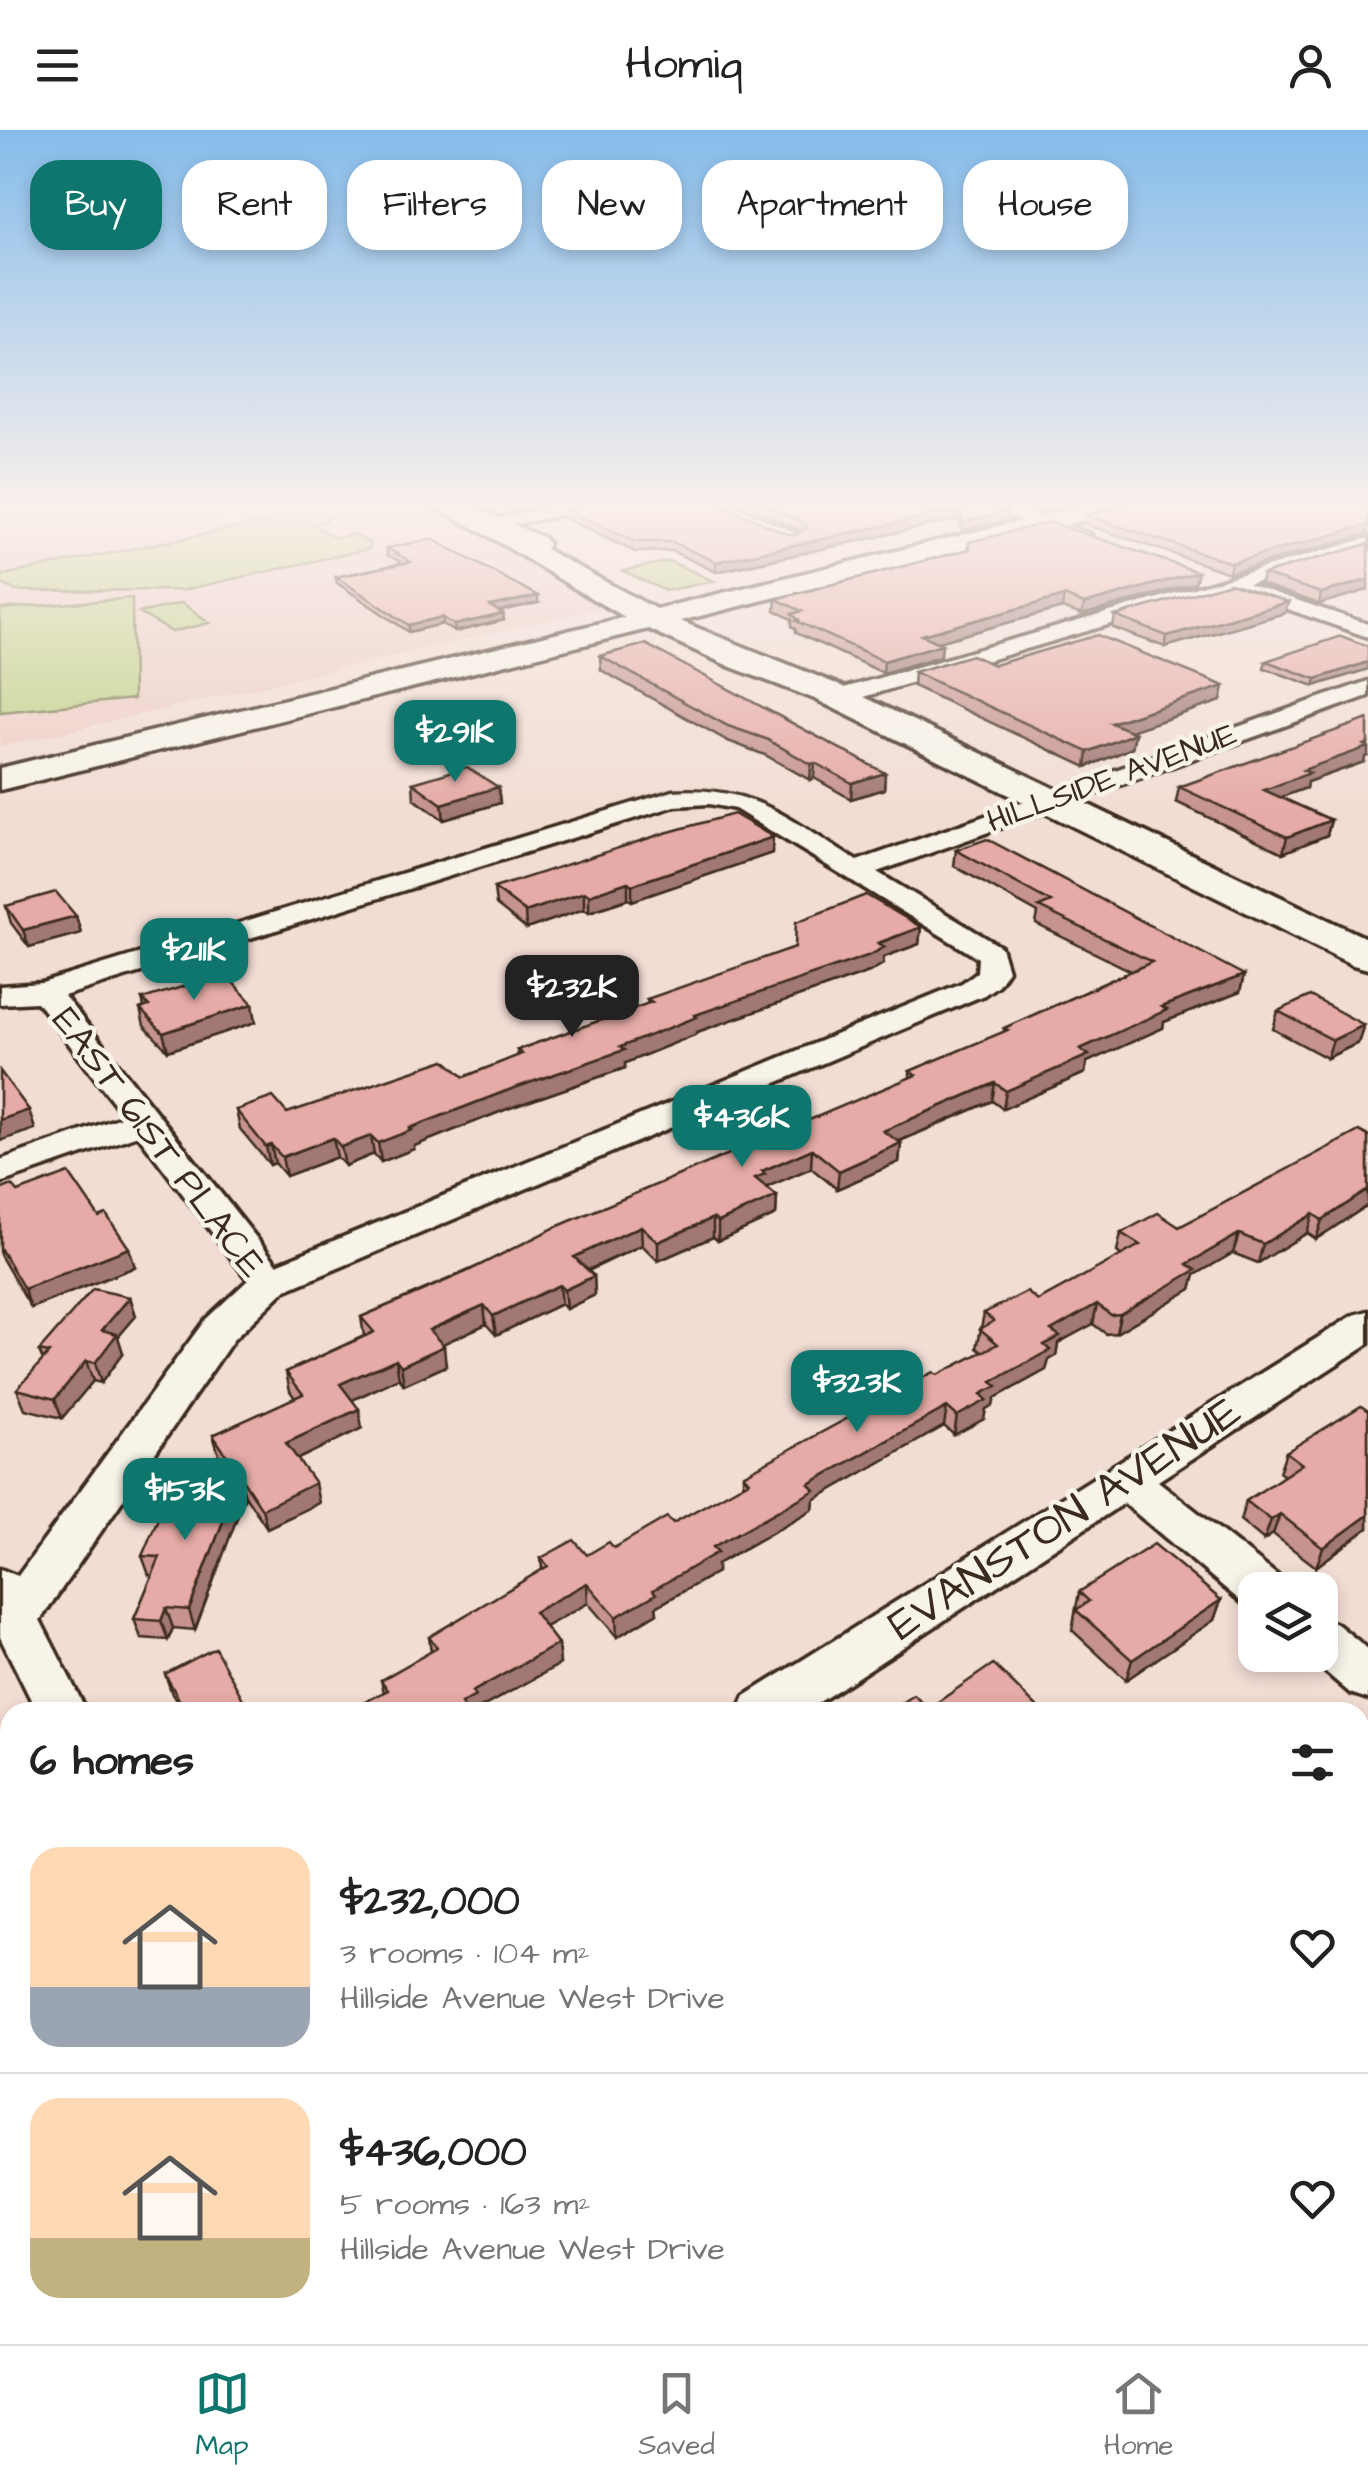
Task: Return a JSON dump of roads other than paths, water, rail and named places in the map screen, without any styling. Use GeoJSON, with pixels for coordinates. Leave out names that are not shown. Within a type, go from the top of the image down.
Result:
{"type":"FeatureCollection","features":[{"type":"Feature","properties":{"kind":"main road"},"geometry":{"type":"LineString","coordinates":[[647,605],[761,670],[832,695],[1368,956]]}},
{"type":"Feature","properties":{"kind":"main road"},"geometry":{"type":"LineString","coordinates":[[0,779],[677,605]]}},
{"type":"Feature","properties":{"kind":"main road"},"geometry":{"type":"LineString","coordinates":[[0,760],[658,610]]}},
{"type":"Feature","properties":{"kind":"street"},"geometry":{"type":"LineString","coordinates":[[832,695],[1149,605]]}},
{"type":"Feature","properties":{"kind":"street"},"geometry":{"type":"LineString","coordinates":[[1292,605],[1368,632]]}},
{"type":"Feature","properties":{"kind":"street","name":"HILLSIDE AVENUE"},"geometry":{"type":"LineString","coordinates":[[856,870],[1368,688]]}},
{"type":"Feature","properties":{"kind":"street"},"geometry":{"type":"LineString","coordinates":[[45,992],[672,799],[714,796],[743,803],[987,947],[994,968],[990,977],[973,989],[270,1282]]}},
{"type":"Feature","properties":{"kind":"street","name":"EAST 61ST PLACE"},"geometry":{"type":"LineString","coordinates":[[0,995],[45,992],[270,1282],[220,1330],[8,1602]]}},
{"type":"Feature","properties":{"kind":"street"},"geometry":{"type":"LineString","coordinates":[[0,1172],[146,1120]]}},
{"type":"Feature","properties":{"kind":"street","name":"EVANSTON AVENUE"},"geometry":{"type":"LineString","coordinates":[[779,1702],[1368,1325]]}},
{"type":"Feature","properties":{"kind":"street"},"geometry":{"type":"LineString","coordinates":[[1126,1480],[1239,1572]]}},
{"type":"Feature","properties":{"kind":"street"},"geometry":{"type":"LineString","coordinates":[[8,1602],[57,1702]]}},
{"type":"Feature","properties":{"kind":"street"},"geometry":{"type":"LineString","coordinates":[[1338,1653],[1368,1678]]}}]}
